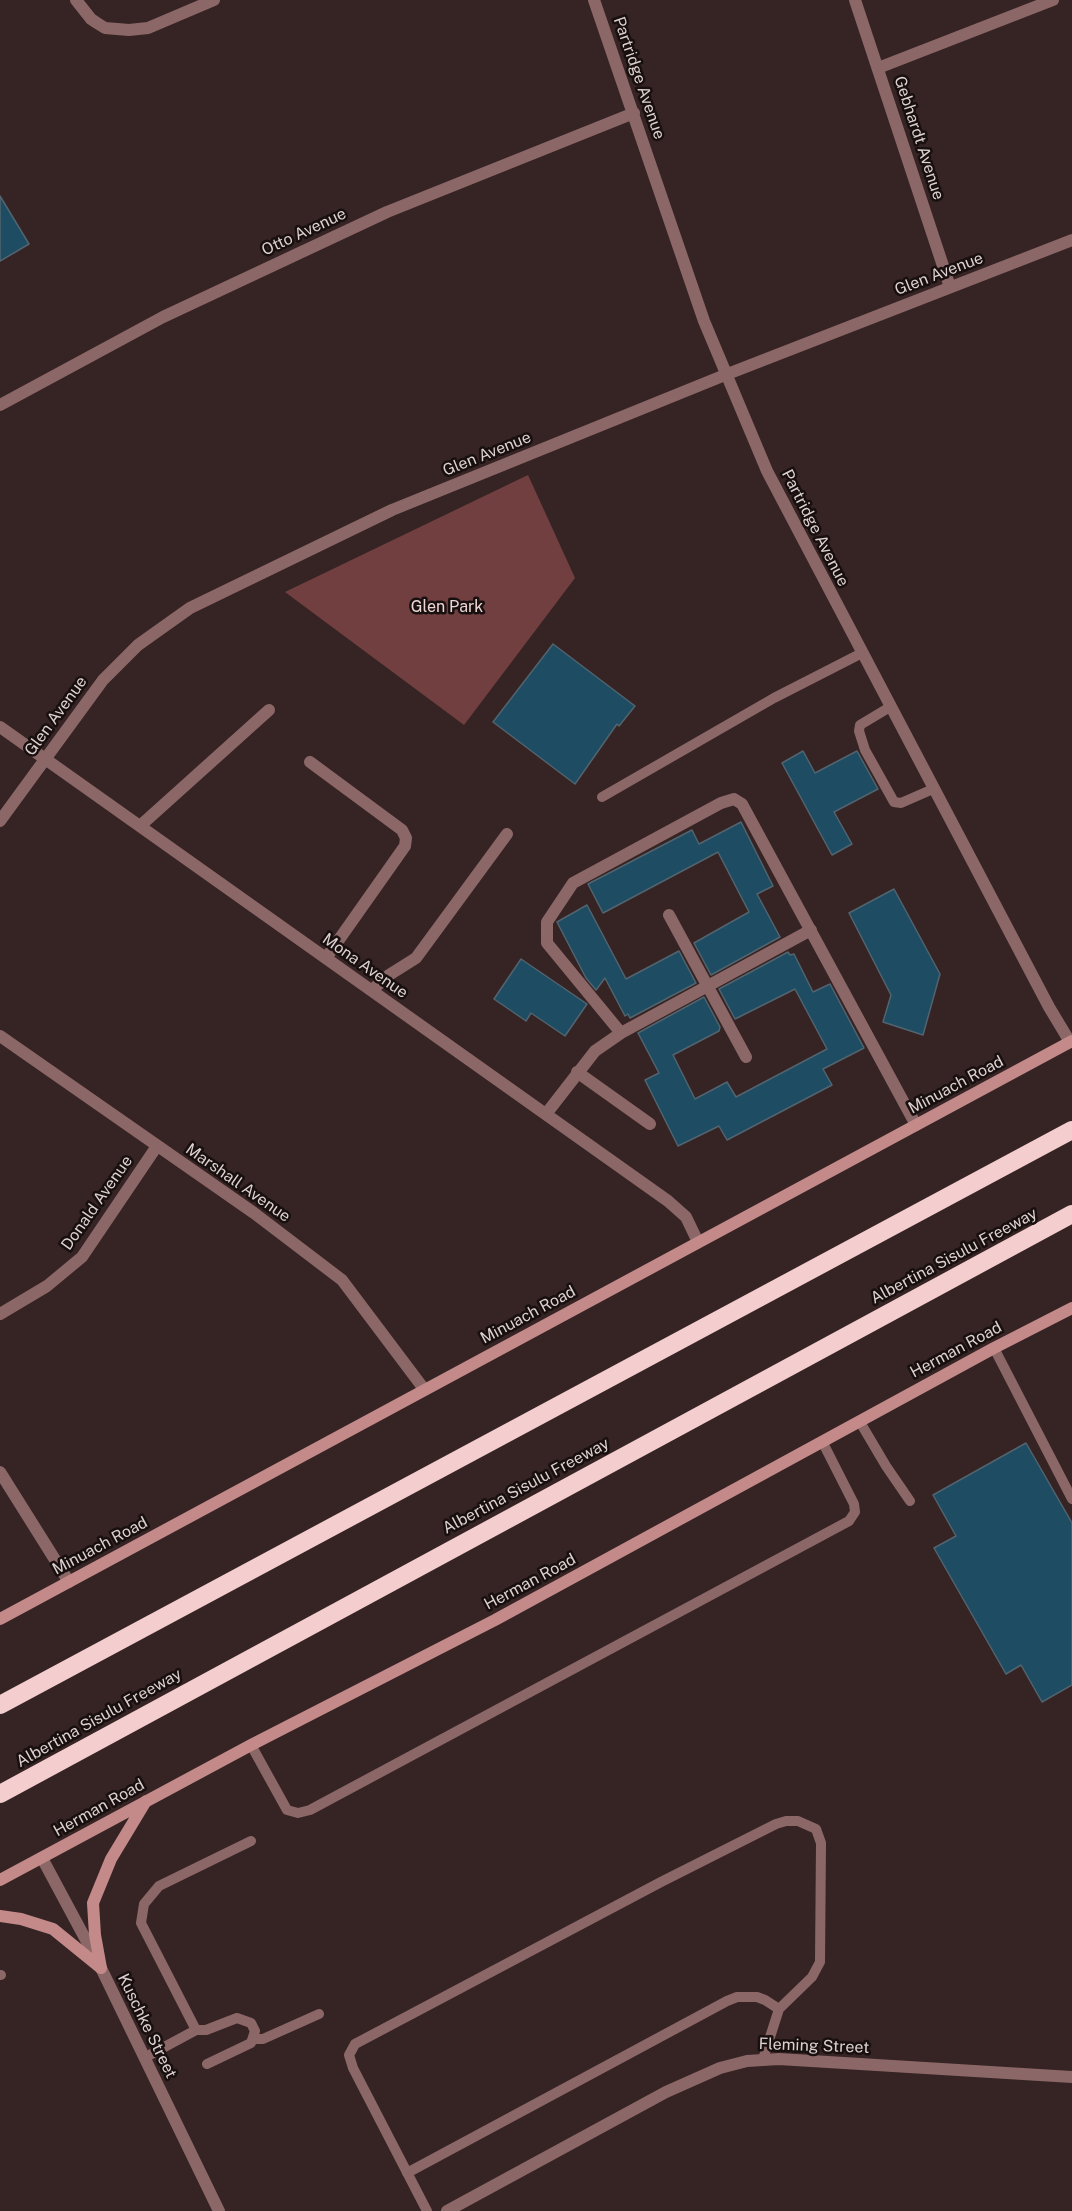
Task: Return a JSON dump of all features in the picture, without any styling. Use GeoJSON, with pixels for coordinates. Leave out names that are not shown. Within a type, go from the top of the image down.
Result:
{"type":"FeatureCollection","features":[{"type":"Feature","properties":{"kind":"highway"},"geometry":{"type":"LineString","coordinates":[[0,1706],[1072,1130]]}},
{"type":"Feature","properties":{"kind":"highway","name":"Albertina Sisulu Freeway"},"geometry":{"type":"LineString","coordinates":[[0,1794],[1072,1214]]}},
{"type":"Feature","properties":{"kind":"main road","name":"Minuach Road"},"geometry":{"type":"LineString","coordinates":[[0,1619],[1071,1042]]}},
{"type":"Feature","properties":{"kind":"main road","name":"Herman Road"},"geometry":{"type":"LineString","coordinates":[[0,1881],[251,1745],[495,1620],[994,1348],[1072,1308]]}},
{"type":"Feature","properties":{"kind":"main road"},"geometry":{"type":"LineString","coordinates":[[101,1968],[95,1935],[93,1903],[111,1859],[147,1800]]}},
{"type":"Feature","properties":{"kind":"main road"},"geometry":{"type":"LineString","coordinates":[[0,1916],[21,1918],[53,1929],[101,1968]]}},
{"type":"Feature","properties":{"kind":"street"},"geometry":{"type":"LineString","coordinates":[[76,0],[90,20],[105,28],[129,30],[148,28],[214,0]]}},
{"type":"Feature","properties":{"kind":"street","name":"Partridge Avenue"},"geometry":{"type":"LineString","coordinates":[[594,0],[725,375],[772,481],[933,789],[1071,1042]]}},
{"type":"Feature","properties":{"kind":"street","name":"Gebhardt Avenue"},"geometry":{"type":"LineString","coordinates":[[855,0],[950,287]]}},
{"type":"Feature","properties":{"kind":"street"},"geometry":{"type":"LineString","coordinates":[[878,68],[1053,0]]}},
{"type":"Feature","properties":{"kind":"street","name":"Otto Avenue"},"geometry":{"type":"LineString","coordinates":[[0,405],[163,317],[376,217],[634,113]]}},
{"type":"Feature","properties":{"kind":"street","name":"Glen Avenue"},"geometry":{"type":"LineString","coordinates":[[0,821],[103,680],[138,645],[190,608],[393,510],[725,375],[1072,240]]}},
{"type":"Feature","properties":{"kind":"street"},"geometry":{"type":"LineString","coordinates":[[140,826],[269,710]]}},
{"type":"Feature","properties":{"kind":"street","name":"Mona Avenue"},"geometry":{"type":"LineString","coordinates":[[0,727],[673,1205],[693,1227],[698,1242]]}},
{"type":"Feature","properties":{"kind":"street"},"geometry":{"type":"LineString","coordinates":[[310,762],[402,830],[406,838],[405,846],[326,958]]}},
{"type":"Feature","properties":{"kind":"street"},"geometry":{"type":"LineString","coordinates":[[621,1033],[545,938],[547,922],[569,887],[721,803],[734,799],[742,804],[916,1125]]}},
{"type":"Feature","properties":{"kind":"street"},"geometry":{"type":"LineString","coordinates":[[372,990],[389,975],[416,958],[507,834]]}},
{"type":"Feature","properties":{"kind":"street"},"geometry":{"type":"LineString","coordinates":[[669,915],[746,1057]]}},
{"type":"Feature","properties":{"kind":"street"},"geometry":{"type":"LineString","coordinates":[[546,1114],[595,1050],[621,1033],[811,930]]}},
{"type":"Feature","properties":{"kind":"street","name":"Marshall Avenue"},"geometry":{"type":"LineString","coordinates":[[0,1036],[254,1213],[342,1280],[424,1389]]}},
{"type":"Feature","properties":{"kind":"street"},"geometry":{"type":"LineString","coordinates":[[577,1072],[650,1124]]}},
{"type":"Feature","properties":{"kind":"street","name":"Donald Avenue"},"geometry":{"type":"LineString","coordinates":[[0,1314],[47,1286],[82,1257],[157,1146]]}},
{"type":"Feature","properties":{"kind":"street"},"geometry":{"type":"LineString","coordinates":[[0,1472],[69,1582]]}},
{"type":"Feature","properties":{"kind":"street","name":"Kuschke Street"},"geometry":{"type":"LineString","coordinates":[[42,1858],[101,1968],[219,2211]]}},
{"type":"Feature","properties":{"kind":"street","name":"Fleming Street"},"geometry":{"type":"LineString","coordinates":[[447,2211],[692,2079],[720,2068],[762,2059],[1072,2077]]}},
{"type":"Feature","properties":{"kind":"lane"},"geometry":{"type":"LineString","coordinates":[[602,797],[725,725],[862,653]]}},
{"type":"Feature","properties":{"kind":"lane"},"geometry":{"type":"LineString","coordinates":[[890,707],[860,725],[859,731],[865,750],[894,802],[901,803],[933,789]]}},
{"type":"Feature","properties":{"kind":"lane"},"geometry":{"type":"LineString","coordinates":[[994,1348],[1072,1499]]}},
{"type":"Feature","properties":{"kind":"lane"},"geometry":{"type":"LineString","coordinates":[[860,1422],[910,1501]]}},
{"type":"Feature","properties":{"kind":"lane"},"geometry":{"type":"LineString","coordinates":[[251,1745],[287,1810],[298,1813],[310,1810],[849,1521],[855,1512],[845,1481],[823,1443]]}},
{"type":"Feature","properties":{"kind":"lane"},"geometry":{"type":"LineString","coordinates":[[427,2211],[353,2068],[349,2055],[355,2044],[661,1881],[776,1824],[798,1821],[816,1829],[820,1843],[820,1962],[812,1977],[779,2010],[762,2059]]}},
{"type":"Feature","properties":{"kind":"lane"},"geometry":{"type":"LineString","coordinates":[[196,2030],[141,1923],[144,1904],[159,1886],[251,1840]]}},
{"type":"Feature","properties":{"kind":"lane"},"geometry":{"type":"LineString","coordinates":[[407,2173],[727,2001],[737,1998],[757,1998],[765,2000],[779,2010]]}},
{"type":"Feature","properties":{"kind":"lane"},"geometry":{"type":"LineString","coordinates":[[253,2039],[264,2039],[319,2014]]}},
{"type":"Feature","properties":{"kind":"lane"},"geometry":{"type":"LineString","coordinates":[[144,2058],[196,2030],[206,2030],[240,2018],[251,2023],[255,2031],[251,2043],[207,2064]]}},
{"type":"Feature","properties":{"kind":"green space","name":"Glen Park"},"geometry":{"type":"Polygon","coordinates":[[[528,475],[575,578],[464,725],[285,592],[528,475]]]}},
{"type":"Feature","properties":{"kind":"building"},"geometry":{"type":"Polygon","coordinates":[[[0,196],[29,244],[0,261],[0,196]]]}},
{"type":"Feature","properties":{"kind":"building"},"geometry":{"type":"Polygon","coordinates":[[[553,644],[635,706],[619,726],[617,724],[575,784],[493,722],[553,644]]]}},
{"type":"Feature","properties":{"kind":"building"},"geometry":{"type":"Polygon","coordinates":[[[803,751],[815,773],[857,751],[878,789],[834,812],[852,844],[832,855],[782,763],[803,751]]]}},
{"type":"Feature","properties":{"kind":"building"},"geometry":{"type":"Polygon","coordinates":[[[741,822],[773,886],[757,894],[780,937],[711,975],[694,943],[749,912],[718,852],[603,913],[588,884],[692,830],[699,844],[741,822]]]}},
{"type":"Feature","properties":{"kind":"building"},"geometry":{"type":"Polygon","coordinates":[[[894,889],[940,974],[923,1035],[883,1022],[891,995],[849,913],[894,889]]]}},
{"type":"Feature","properties":{"kind":"building"},"geometry":{"type":"Polygon","coordinates":[[[587,905],[626,979],[679,951],[696,983],[630,1018],[628,1014],[625,1016],[605,978],[596,990],[586,978],[557,922],[587,905]]]}},
{"type":"Feature","properties":{"kind":"building"},"geometry":{"type":"Polygon","coordinates":[[[788,952],[790,955],[794,954],[813,992],[830,984],[864,1048],[823,1069],[832,1085],[727,1140],[719,1126],[678,1146],[645,1080],[659,1073],[638,1033],[704,997],[720,1027],[719,1031],[673,1055],[695,1099],[727,1082],[736,1097],[827,1049],[795,989],[735,1019],[719,989],[788,952]]]}},
{"type":"Feature","properties":{"kind":"building"},"geometry":{"type":"Polygon","coordinates":[[[521,959],[587,1004],[565,1036],[531,1013],[526,1021],[494,999],[521,959]]]}},
{"type":"Feature","properties":{"kind":"building"},"geometry":{"type":"Polygon","coordinates":[[[1026,1443],[1072,1523],[1072,1685],[1042,1702],[1021,1665],[1006,1674],[934,1548],[956,1536],[933,1495],[1026,1443]]]}}]}
